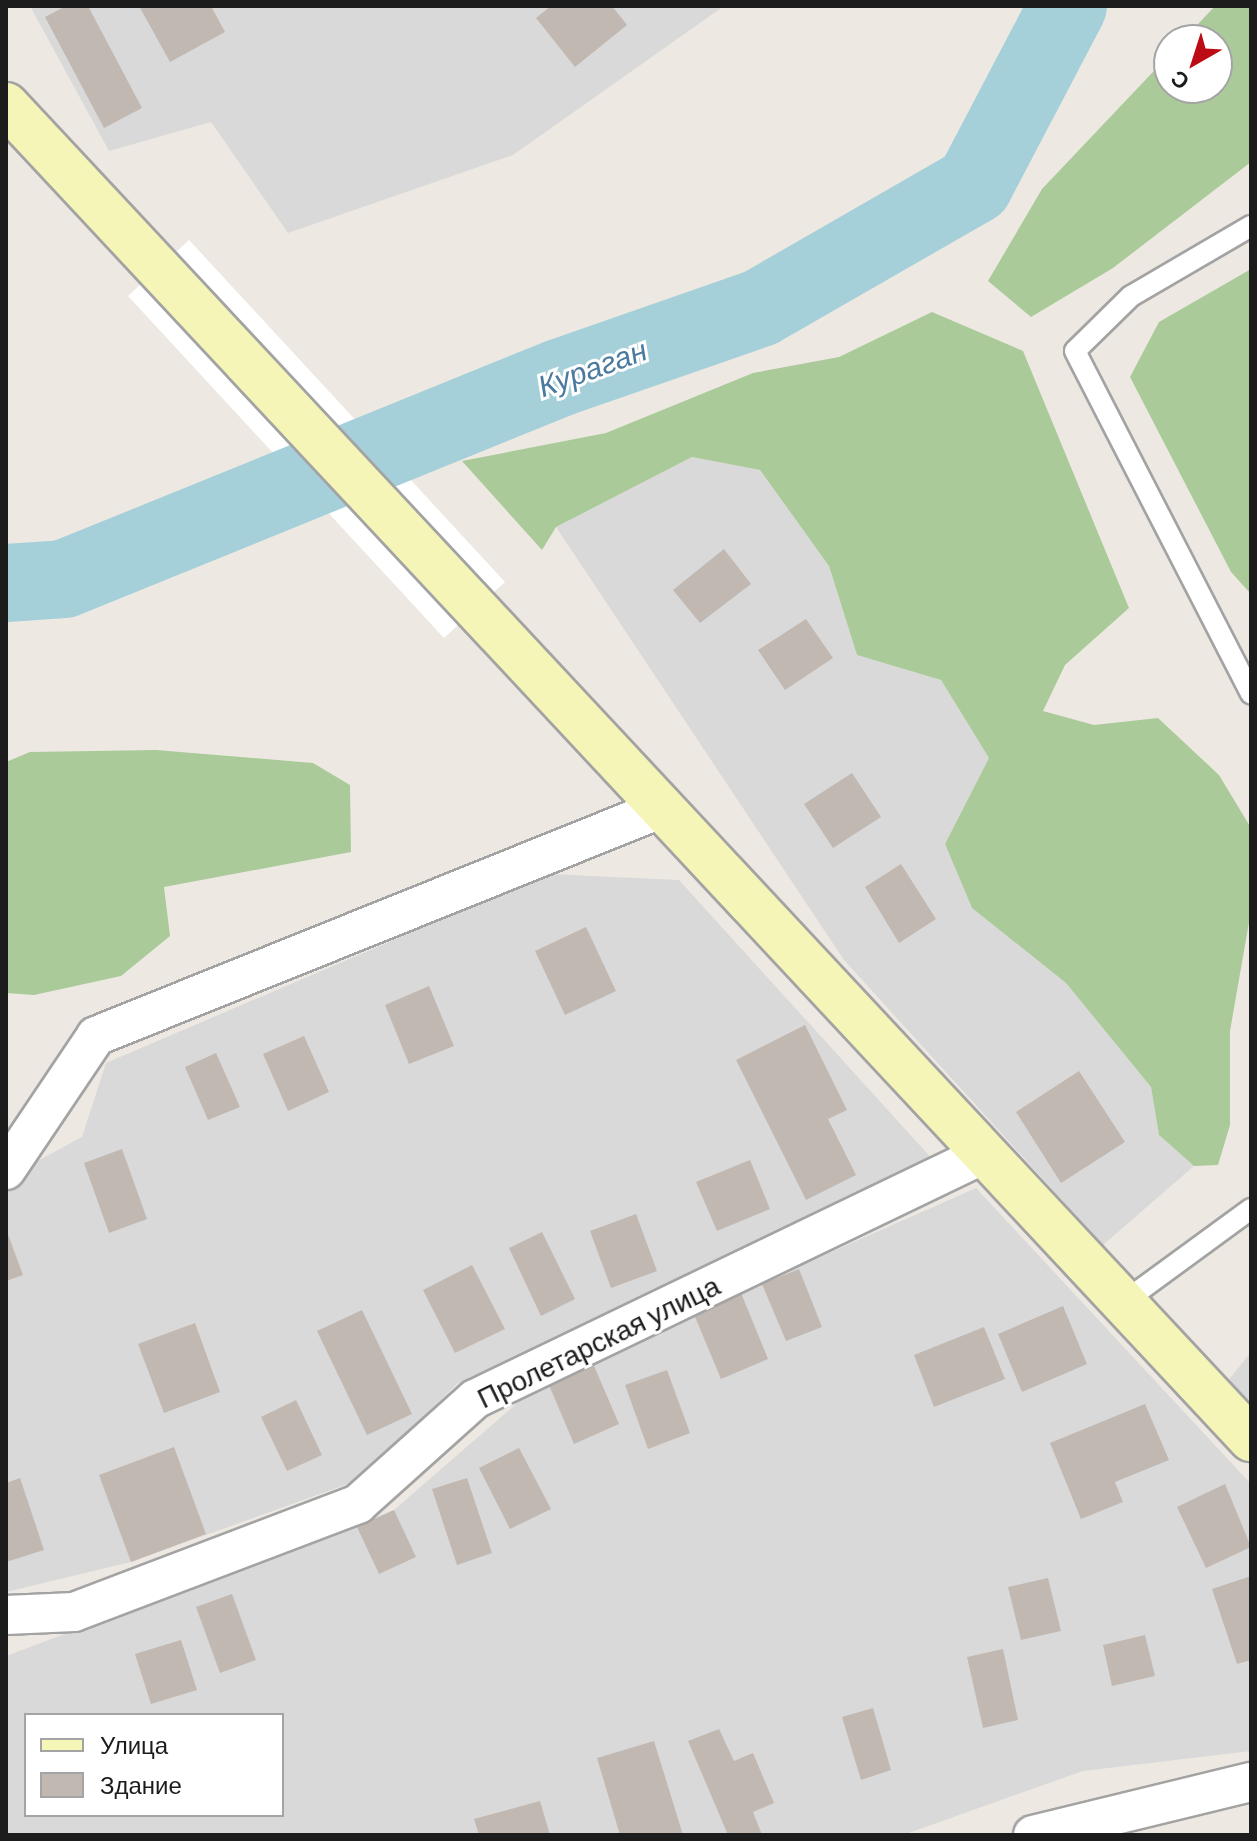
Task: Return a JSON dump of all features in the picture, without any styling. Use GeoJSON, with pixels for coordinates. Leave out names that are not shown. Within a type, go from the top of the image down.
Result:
{"type":"FeatureCollection","features":[{"type":"Feature","properties":{"kind":"main road"},"geometry":{"type":"LineString","coordinates":[[6,105],[980,1156],[1251,1439]]}},
{"type":"Feature","properties":{"kind":"street"},"geometry":{"type":"LineString","coordinates":[[6,1170],[96,1036],[660,809]]}},
{"type":"Feature","properties":{"kind":"street","name":"Пролетарская улица"},"geometry":{"type":"LineString","coordinates":[[6,1615],[74,1612],[358,1504],[475,1399],[980,1156]]}},
{"type":"Feature","properties":{"kind":"street"},"geometry":{"type":"LineString","coordinates":[[1033,1835],[1251,1782]]}},
{"type":"Feature","properties":{"kind":"lane"},"geometry":{"type":"LineString","coordinates":[[1251,226],[1131,296],[1075,351],[1251,693]]}},
{"type":"Feature","properties":{"kind":"lane"},"geometry":{"type":"LineString","coordinates":[[1121,1304],[1251,1209]]}},
{"type":"Feature","properties":{"kind":"shaded area"},"geometry":{"type":"Polygon","coordinates":[[[30,6],[724,6],[513,155],[288,233],[211,122],[109,151],[30,6]]]}},
{"type":"Feature","properties":{"kind":"shaded area"},"geometry":{"type":"Polygon","coordinates":[[[692,457],[760,470],[829,566],[857,655],[941,680],[989,758],[945,844],[972,908],[1066,983],[1151,1087],[1159,1135],[1194,1166],[1103,1245],[844,960],[556,527],[692,457]]]}},
{"type":"Feature","properties":{"kind":"shaded area"},"geometry":{"type":"Polygon","coordinates":[[[548,874],[679,880],[935,1162],[457,1384],[356,1481],[131,1562],[6,1592],[6,1178],[82,1137],[106,1063],[548,874]]]}},
{"type":"Feature","properties":{"kind":"shaded area"},"geometry":{"type":"Polygon","coordinates":[[[976,1188],[1251,1484],[1251,1751],[1083,1771],[903,1835],[6,1835],[6,1656],[394,1510],[546,1378],[976,1188]]]}},
{"type":"Feature","properties":{"kind":"shaded area"},"geometry":{"type":"Polygon","coordinates":[[[1251,1352],[1251,1407],[1227,1382],[1251,1352]]]}},
{"type":"Feature","properties":{"kind":"green space"},"geometry":{"type":"Polygon","coordinates":[[[1215,6],[1251,6],[1251,162],[1113,268],[1031,317],[988,281],[1042,189],[1153,72],[1153,104],[1233,104],[1233,24],[1198,24],[1215,6]]]}},
{"type":"Feature","properties":{"kind":"green space"},"geometry":{"type":"Polygon","coordinates":[[[1251,269],[1251,594],[1231,572],[1130,377],[1159,322],[1251,269]]]}},
{"type":"Feature","properties":{"kind":"green space"},"geometry":{"type":"Polygon","coordinates":[[[932,312],[1023,351],[1129,608],[1065,665],[1043,711],[1094,725],[1158,718],[1219,775],[1251,828],[1251,911],[1230,1031],[1230,1125],[1218,1165],[1194,1166],[1159,1135],[1151,1087],[1066,983],[972,908],[945,844],[989,758],[941,680],[857,655],[829,566],[760,470],[692,457],[556,527],[542,550],[462,461],[606,433],[753,373],[839,357],[932,312]]]}},
{"type":"Feature","properties":{"kind":"green space"},"geometry":{"type":"Polygon","coordinates":[[[156,750],[313,763],[350,785],[351,852],[164,887],[170,936],[121,976],[34,995],[6,993],[6,762],[30,752],[156,750]]]}},
{"type":"Feature","properties":{"kind":"pier"},"geometry":{"type":"Polygon","coordinates":[[[189,240],[505,582],[444,638],[128,296],[189,240]]]}},
{"type":"Feature","properties":{"kind":"building"},"geometry":{"type":"Polygon","coordinates":[[[66,6],[88,6],[142,108],[104,128],[45,17],[66,6]]]}},
{"type":"Feature","properties":{"kind":"building"},"geometry":{"type":"Polygon","coordinates":[[[139,6],[211,6],[225,32],[170,62],[139,6]]]}},
{"type":"Feature","properties":{"kind":"building"},"geometry":{"type":"Polygon","coordinates":[[[551,6],[612,6],[627,25],[575,67],[536,18],[551,6]]]}},
{"type":"Feature","properties":{"kind":"building"},"geometry":{"type":"Polygon","coordinates":[[[724,549],[751,584],[700,623],[673,590],[724,549]]]}},
{"type":"Feature","properties":{"kind":"building"},"geometry":{"type":"Polygon","coordinates":[[[806,619],[833,658],[785,690],[758,650],[806,619]]]}},
{"type":"Feature","properties":{"kind":"building"},"geometry":{"type":"Polygon","coordinates":[[[852,773],[881,817],[833,848],[804,804],[852,773]]]}},
{"type":"Feature","properties":{"kind":"building"},"geometry":{"type":"Polygon","coordinates":[[[901,864],[936,919],[899,943],[865,887],[901,864]]]}},
{"type":"Feature","properties":{"kind":"building"},"geometry":{"type":"Polygon","coordinates":[[[586,927],[616,991],[565,1015],[535,951],[586,927]]]}},
{"type":"Feature","properties":{"kind":"building"},"geometry":{"type":"Polygon","coordinates":[[[429,986],[454,1046],[409,1064],[385,1005],[429,986]]]}},
{"type":"Feature","properties":{"kind":"building"},"geometry":{"type":"Polygon","coordinates":[[[805,1025],[847,1110],[828,1119],[856,1175],[806,1200],[736,1060],[805,1025]]]}},
{"type":"Feature","properties":{"kind":"building"},"geometry":{"type":"Polygon","coordinates":[[[304,1036],[329,1092],[288,1111],[263,1054],[304,1036]]]}},
{"type":"Feature","properties":{"kind":"building"},"geometry":{"type":"Polygon","coordinates":[[[216,1053],[240,1107],[208,1120],[185,1067],[216,1053]]]}},
{"type":"Feature","properties":{"kind":"building"},"geometry":{"type":"Polygon","coordinates":[[[1079,1071],[1125,1142],[1061,1183],[1016,1112],[1079,1071]]]}},
{"type":"Feature","properties":{"kind":"building"},"geometry":{"type":"Polygon","coordinates":[[[122,1149],[147,1219],[109,1233],[84,1163],[122,1149]]]}},
{"type":"Feature","properties":{"kind":"building"},"geometry":{"type":"Polygon","coordinates":[[[750,1160],[770,1209],[717,1231],[696,1182],[750,1160]]]}},
{"type":"Feature","properties":{"kind":"building"},"geometry":{"type":"Polygon","coordinates":[[[636,1214],[657,1271],[611,1288],[590,1231],[636,1214]]]}},
{"type":"Feature","properties":{"kind":"building"},"geometry":{"type":"Polygon","coordinates":[[[6,1229],[23,1275],[6,1281],[6,1229]]]}},
{"type":"Feature","properties":{"kind":"building"},"geometry":{"type":"Polygon","coordinates":[[[542,1232],[575,1299],[541,1316],[509,1248],[542,1232]]]}},
{"type":"Feature","properties":{"kind":"building"},"geometry":{"type":"Polygon","coordinates":[[[472,1265],[505,1329],[455,1353],[423,1290],[472,1265]]]}},
{"type":"Feature","properties":{"kind":"building"},"geometry":{"type":"Polygon","coordinates":[[[799,1269],[822,1327],[786,1341],[762,1284],[799,1269]]]}},
{"type":"Feature","properties":{"kind":"building"},"geometry":{"type":"Polygon","coordinates":[[[741,1293],[768,1359],[721,1379],[693,1312],[741,1293]]]}},
{"type":"Feature","properties":{"kind":"building"},"geometry":{"type":"Polygon","coordinates":[[[1063,1306],[1087,1364],[1022,1392],[998,1334],[1063,1306]]]}},
{"type":"Feature","properties":{"kind":"building"},"geometry":{"type":"Polygon","coordinates":[[[362,1310],[412,1414],[367,1435],[317,1331],[362,1310]]]}},
{"type":"Feature","properties":{"kind":"building"},"geometry":{"type":"Polygon","coordinates":[[[195,1323],[220,1392],[164,1413],[138,1344],[195,1323]]]}},
{"type":"Feature","properties":{"kind":"building"},"geometry":{"type":"Polygon","coordinates":[[[984,1327],[1005,1379],[934,1407],[914,1355],[984,1327]]]}},
{"type":"Feature","properties":{"kind":"building"},"geometry":{"type":"Polygon","coordinates":[[[591,1359],[619,1424],[574,1444],[546,1378],[591,1359]]]}},
{"type":"Feature","properties":{"kind":"building"},"geometry":{"type":"Polygon","coordinates":[[[667,1370],[690,1433],[648,1449],[625,1385],[667,1370]]]}},
{"type":"Feature","properties":{"kind":"building"},"geometry":{"type":"Polygon","coordinates":[[[296,1400],[322,1455],[287,1471],[261,1417],[296,1400]]]}},
{"type":"Feature","properties":{"kind":"building"},"geometry":{"type":"Polygon","coordinates":[[[1145,1404],[1169,1460],[1115,1482],[1123,1502],[1081,1519],[1050,1443],[1145,1404]]]}},
{"type":"Feature","properties":{"kind":"building"},"geometry":{"type":"Polygon","coordinates":[[[174,1447],[206,1534],[131,1562],[99,1475],[174,1447]]]}},
{"type":"Feature","properties":{"kind":"building"},"geometry":{"type":"Polygon","coordinates":[[[519,1448],[551,1509],[510,1529],[479,1468],[519,1448]]]}},
{"type":"Feature","properties":{"kind":"building"},"geometry":{"type":"Polygon","coordinates":[[[20,1478],[44,1550],[6,1562],[6,1483],[20,1478]]]}},
{"type":"Feature","properties":{"kind":"building"},"geometry":{"type":"Polygon","coordinates":[[[467,1478],[492,1553],[457,1565],[432,1489],[467,1478]]]}},
{"type":"Feature","properties":{"kind":"building"},"geometry":{"type":"Polygon","coordinates":[[[1225,1484],[1251,1547],[1206,1568],[1177,1507],[1225,1484]]]}},
{"type":"Feature","properties":{"kind":"building"},"geometry":{"type":"Polygon","coordinates":[[[394,1510],[416,1557],[379,1574],[357,1527],[394,1510]]]}},
{"type":"Feature","properties":{"kind":"building"},"geometry":{"type":"Polygon","coordinates":[[[1251,1576],[1251,1660],[1237,1664],[1212,1589],[1251,1576]]]}},
{"type":"Feature","properties":{"kind":"building"},"geometry":{"type":"Polygon","coordinates":[[[1048,1578],[1061,1631],[1021,1640],[1008,1587],[1048,1578]]]}},
{"type":"Feature","properties":{"kind":"building"},"geometry":{"type":"Polygon","coordinates":[[[232,1594],[256,1660],[220,1673],[196,1607],[232,1594]]]}},
{"type":"Feature","properties":{"kind":"building"},"geometry":{"type":"Polygon","coordinates":[[[1145,1635],[1155,1676],[1112,1686],[1103,1645],[1145,1635]]]}},
{"type":"Feature","properties":{"kind":"building"},"geometry":{"type":"Polygon","coordinates":[[[181,1640],[197,1690],[151,1704],[135,1654],[181,1640]]]}},
{"type":"Feature","properties":{"kind":"building"},"geometry":{"type":"Polygon","coordinates":[[[1003,1649],[1018,1720],[983,1728],[967,1657],[1003,1649]]]}},
{"type":"Feature","properties":{"kind":"building"},"geometry":{"type":"Polygon","coordinates":[[[873,1708],[891,1770],[861,1780],[842,1717],[873,1708]]]}},
{"type":"Feature","properties":{"kind":"building"},"geometry":{"type":"Polygon","coordinates":[[[719,1729],[734,1761],[753,1753],[774,1803],[753,1812],[762,1835],[728,1835],[688,1741],[719,1729]]]}},
{"type":"Feature","properties":{"kind":"building"},"geometry":{"type":"Polygon","coordinates":[[[654,1741],[683,1835],[620,1835],[597,1758],[654,1741]]]}},
{"type":"Feature","properties":{"kind":"building"},"geometry":{"type":"Polygon","coordinates":[[[540,1801],[550,1835],[479,1835],[474,1819],[540,1801]]]}},
{"type":"Feature","properties":{"kind":"waterway","name":"Кураган"},"geometry":{"type":"LineString","coordinates":[[6,583],[64,579],[559,378],[760,308],[974,185],[1068,6]]}}]}
